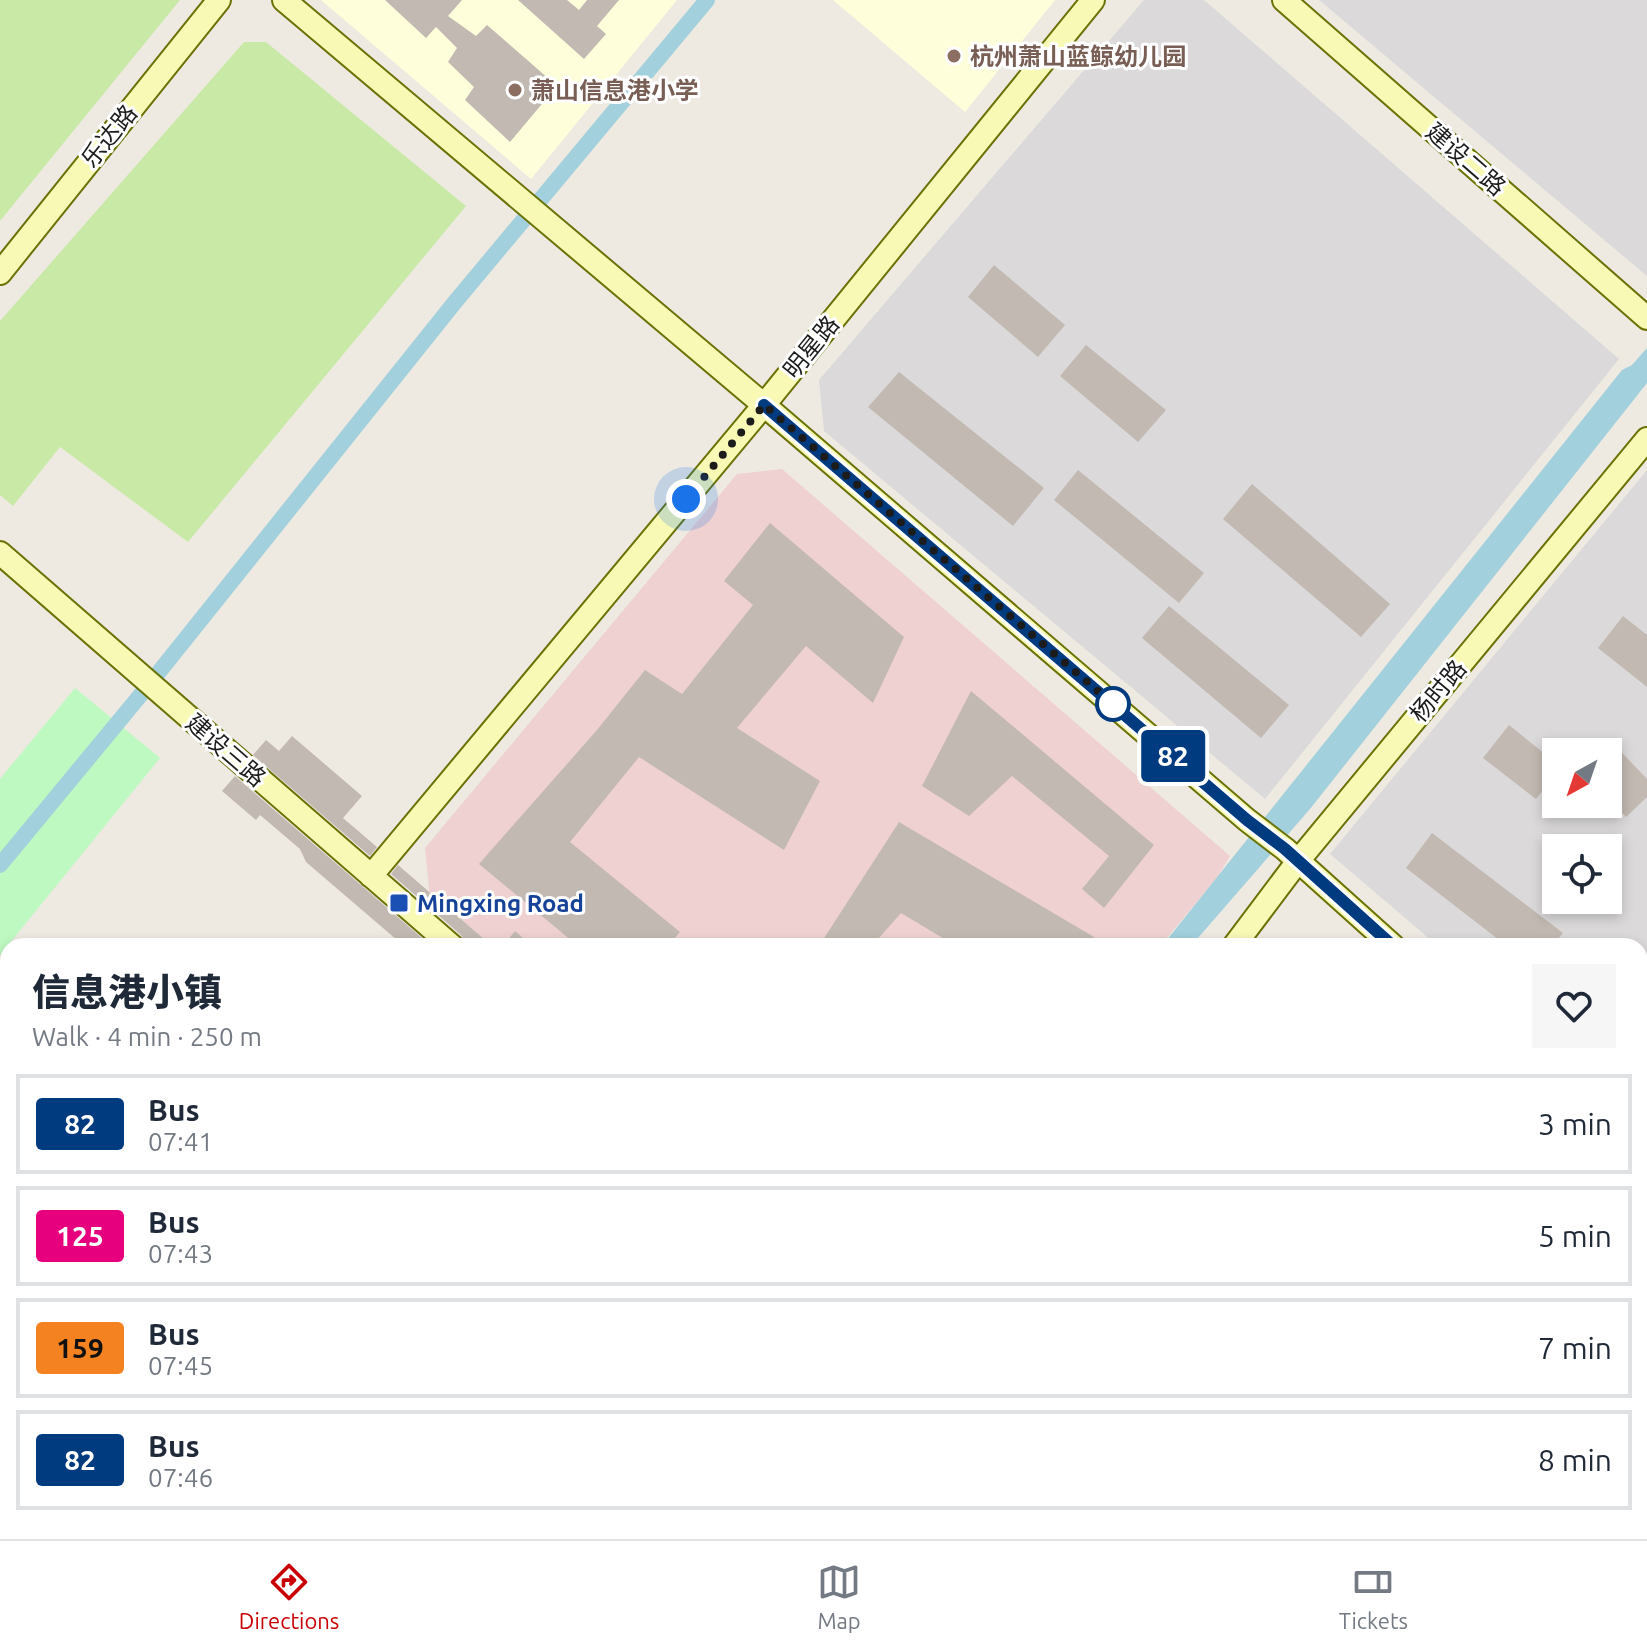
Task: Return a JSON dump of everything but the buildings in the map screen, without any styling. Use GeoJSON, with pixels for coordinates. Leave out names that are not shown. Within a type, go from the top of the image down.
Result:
{"type":"FeatureCollection","features":[{"type":"Feature","properties":{"kind":"street","name":"乐达路"},"geometry":{"type":"LineString","coordinates":[[0,273],[219,0]]}},
{"type":"Feature","properties":{"kind":"street"},"geometry":{"type":"LineString","coordinates":[[284,0],[764,405],[1384,938]]}},
{"type":"Feature","properties":{"kind":"street","name":"明星路"},"geometry":{"type":"LineString","coordinates":[[371,876],[764,405],[1093,0]]}},
{"type":"Feature","properties":{"kind":"street","name":"建设二路"},"geometry":{"type":"LineString","coordinates":[[1284,0],[1647,318]]}},
{"type":"Feature","properties":{"kind":"street","name":"杨时路"},"geometry":{"type":"LineString","coordinates":[[1239,938],[1291,855],[1647,439]]}},
{"type":"Feature","properties":{"kind":"street","name":"建设三路"},"geometry":{"type":"LineString","coordinates":[[0,553],[443,938]]}},
{"type":"Feature","properties":{"kind":"shaded area","name":"萧山信息港小学"},"geometry":{"type":"Polygon","coordinates":[[[321,0],[677,0],[531,179],[321,0]]]}},
{"type":"Feature","properties":{"kind":"shaded area","name":"杭州萧山蓝鲸幼儿园"},"geometry":{"type":"Polygon","coordinates":[[[833,0],[1055,0],[965,112],[833,0]]]}},
{"type":"Feature","properties":{"kind":"shaded area"},"geometry":{"type":"Polygon","coordinates":[[[1144,0],[1204,0],[1619,359],[1265,799],[824,431],[819,380],[1144,0]]]}},
{"type":"Feature","properties":{"kind":"shaded area"},"geometry":{"type":"Polygon","coordinates":[[[1319,0],[1647,0],[1647,276],[1319,0]]]}},
{"type":"Feature","properties":{"kind":"shaded area"},"geometry":{"type":"Polygon","coordinates":[[[782,469],[1230,856],[1216,879],[1167,938],[475,938],[430,900],[425,848],[737,474],[782,469]]]}},
{"type":"Feature","properties":{"kind":"shaded area"},"geometry":{"type":"Polygon","coordinates":[[[1647,470],[1647,938],[1429,938],[1330,854],[1647,470]]]}},
{"type":"Feature","properties":{"kind":"green space"},"geometry":{"type":"Polygon","coordinates":[[[0,0],[180,0],[0,221],[0,0]]]}},
{"type":"Feature","properties":{"kind":"green space"},"geometry":{"type":"Polygon","coordinates":[[[244,42],[266,42],[466,206],[188,542],[60,447],[13,506],[0,495],[0,321],[244,42]]]}},
{"type":"Feature","properties":{"kind":"green space"},"geometry":{"type":"Polygon","coordinates":[[[75,688],[160,758],[14,938],[0,938],[0,779],[75,688]]]}},
{"type":"Feature","properties":{"kind":"water"},"geometry":{"type":"Polygon","coordinates":[[[1647,348],[1647,383],[1310,809],[1198,938],[1168,938],[1622,370],[1632,365],[1647,348]]]}},
{"type":"Feature","properties":{"kind":"waterway"},"geometry":{"type":"LineString","coordinates":[[0,865],[143,692],[455,302],[707,0]]}},
{"type":"Feature","properties":{"kind":"bus line","name":"82"},"geometry":{"type":"LineString","coordinates":[[764,405],[1247,820],[1285,849],[1384,938]]}},
{"type":"Feature","properties":{"kind":"place","name":"杭州萧山蓝鲸幼儿园"},"geometry":{"type":"Point","coordinates":[954,56]}},
{"type":"Feature","properties":{"kind":"place","name":"萧山信息港小学"},"geometry":{"type":"Point","coordinates":[515,90]}},
{"type":"Feature","properties":{"kind":"place","name":"Mingxing Road"},"geometry":{"type":"Point","coordinates":[399,903]}},
{"type":"Feature","properties":{"kind":"route"},"geometry":{"type":"LineString","coordinates":[[686,499],[764,405],[1113,704]]}}]}
